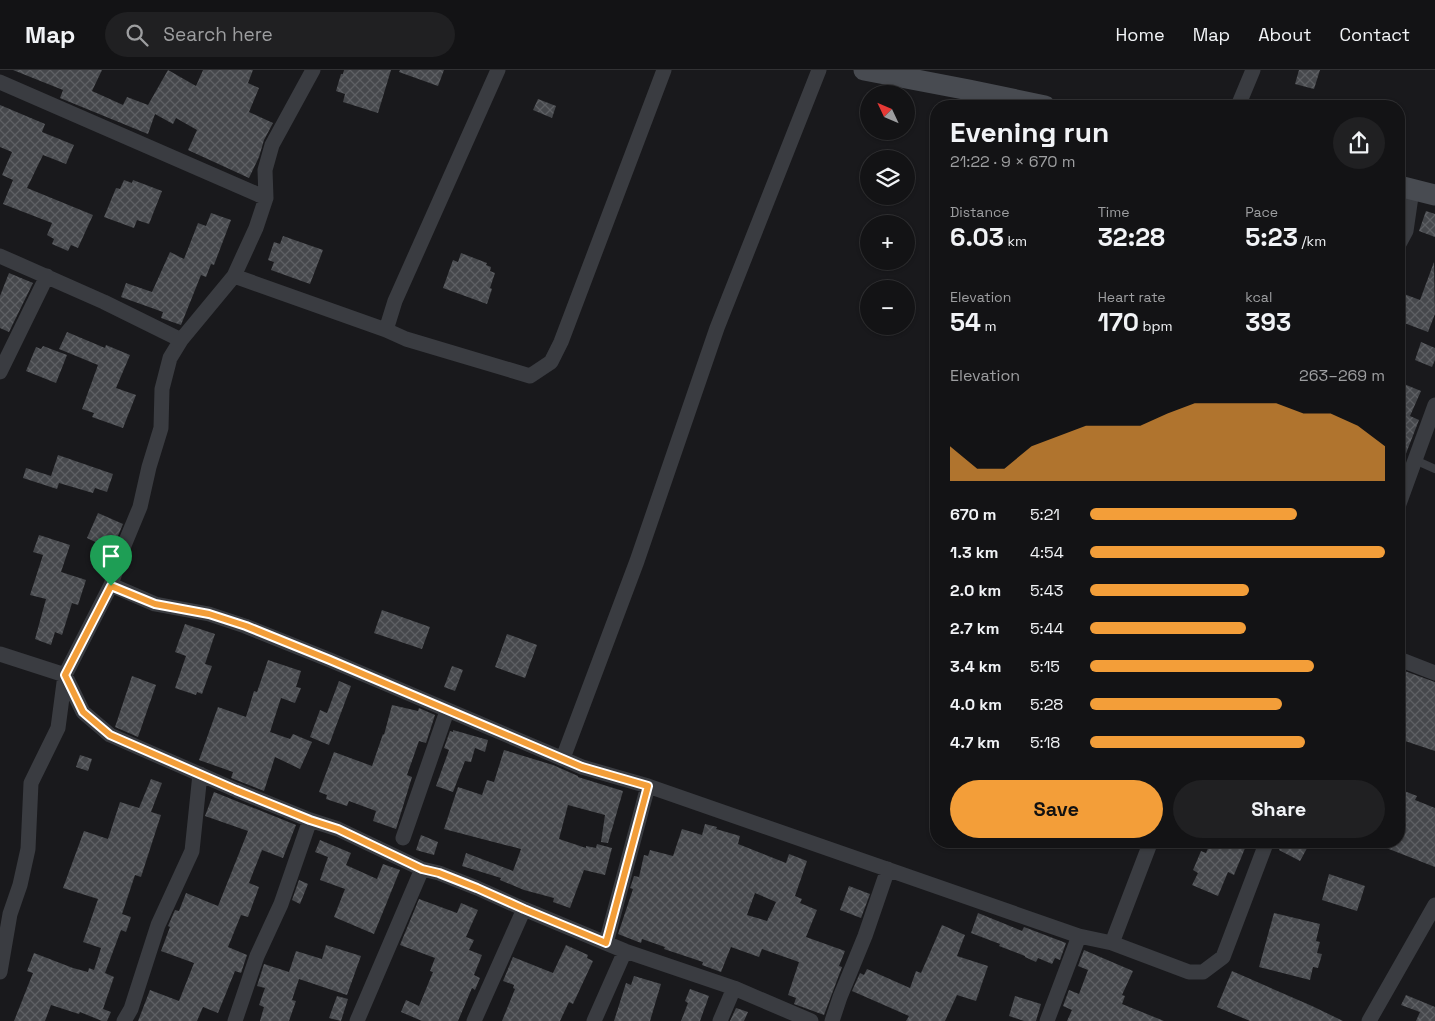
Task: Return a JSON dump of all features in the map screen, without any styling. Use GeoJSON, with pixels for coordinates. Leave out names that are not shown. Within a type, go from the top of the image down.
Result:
{"type":"FeatureCollection","features":[{"type":"Feature","properties":{"kind":"street"},"geometry":{"type":"LineString","coordinates":[[0,972],[10,914],[20,885],[28,849],[31,783],[58,728],[65,675],[111,586],[123,548],[140,507],[149,467],[161,428],[162,389],[170,358],[181,340],[234,276],[256,228],[266,198],[265,170],[272,145],[313,70]]}},
{"type":"Feature","properties":{"kind":"street"},"geometry":{"type":"LineString","coordinates":[[386,330],[395,301],[498,70]]}},
{"type":"Feature","properties":{"kind":"street"},"geometry":{"type":"LineString","coordinates":[[234,276],[386,330],[406,339],[530,376],[551,362],[561,342],[664,70]]}},
{"type":"Feature","properties":{"kind":"street"},"geometry":{"type":"LineString","coordinates":[[563,758],[637,561],[716,328],[819,70]]}},
{"type":"Feature","properties":{"kind":"street"},"geometry":{"type":"LineString","coordinates":[[864,70],[1016,100]]}},
{"type":"Feature","properties":{"kind":"street"},"geometry":{"type":"LineString","coordinates":[[1240,100],[1253,70]]}},
{"type":"Feature","properties":{"kind":"street"},"geometry":{"type":"LineString","coordinates":[[0,82],[266,198]]}},
{"type":"Feature","properties":{"kind":"street"},"geometry":{"type":"LineString","coordinates":[[1405,233],[1406,188],[1435,195]]}},
{"type":"Feature","properties":{"kind":"street"},"geometry":{"type":"LineString","coordinates":[[0,256],[104,302],[181,340]]}},
{"type":"Feature","properties":{"kind":"street"},"geometry":{"type":"LineString","coordinates":[[0,372],[47,276]]}},
{"type":"Feature","properties":{"kind":"street"},"geometry":{"type":"LineString","coordinates":[[1405,488],[1435,405]]}},
{"type":"Feature","properties":{"kind":"street"},"geometry":{"type":"LineString","coordinates":[[111,586],[155,604],[209,614],[246,626],[582,767],[648,786],[1078,936],[1112,943],[1189,972],[1203,972],[1224,957],[1264,848]]}},
{"type":"Feature","properties":{"kind":"street"},"geometry":{"type":"LineString","coordinates":[[0,654],[65,675],[83,712],[110,735],[310,820],[338,829],[422,869],[439,873],[469,885],[625,951],[734,988],[811,1021]]}},
{"type":"Feature","properties":{"kind":"street"},"geometry":{"type":"LineString","coordinates":[[1405,661],[1435,673]]}},
{"type":"Feature","properties":{"kind":"street"},"geometry":{"type":"LineString","coordinates":[[403,838],[447,711]]}},
{"type":"Feature","properties":{"kind":"street"},"geometry":{"type":"LineString","coordinates":[[124,1021],[131,1009],[158,925],[192,851],[200,774]]}},
{"type":"Feature","properties":{"kind":"street"},"geometry":{"type":"LineString","coordinates":[[606,943],[648,786]]}},
{"type":"Feature","properties":{"kind":"street"},"geometry":{"type":"LineString","coordinates":[[235,1021],[257,956],[281,904],[310,820]]}},
{"type":"Feature","properties":{"kind":"street"},"geometry":{"type":"LineString","coordinates":[[1112,943],[1148,848]]}},
{"type":"Feature","properties":{"kind":"street"},"geometry":{"type":"LineString","coordinates":[[357,1021],[422,869]]}},
{"type":"Feature","properties":{"kind":"street"},"geometry":{"type":"LineString","coordinates":[[832,1021],[865,936],[888,869]]}},
{"type":"Feature","properties":{"kind":"street"},"geometry":{"type":"LineString","coordinates":[[1369,1021],[1435,905]]}},
{"type":"Feature","properties":{"kind":"street"},"geometry":{"type":"LineString","coordinates":[[474,1021],[524,909]]}},
{"type":"Feature","properties":{"kind":"street"},"geometry":{"type":"LineString","coordinates":[[1047,1021],[1078,936]]}},
{"type":"Feature","properties":{"kind":"street"},"geometry":{"type":"LineString","coordinates":[[594,1021],[625,951]]}},
{"type":"Feature","properties":{"kind":"street"},"geometry":{"type":"LineString","coordinates":[[720,1021],[734,988]]}},
{"type":"Feature","properties":{"kind":"lane"},"geometry":{"type":"LineString","coordinates":[[1416,460],[1435,468]]}},
{"type":"Feature","properties":{"kind":"building"},"geometry":{"type":"Polygon","coordinates":[[[13,70],[102,70],[92,91],[123,105],[127,97],[148,105],[168,70],[196,86],[203,70],[253,70],[248,83],[259,88],[249,112],[273,123],[249,178],[188,150],[197,130],[176,118],[173,124],[155,114],[148,134],[60,98],[63,90],[13,70]]]}},
{"type":"Feature","properties":{"kind":"building"},"geometry":{"type":"Polygon","coordinates":[[[344,70],[391,70],[378,113],[343,102],[345,94],[336,91],[344,70]]]}},
{"type":"Feature","properties":{"kind":"building"},"geometry":{"type":"Polygon","coordinates":[[[400,70],[444,70],[438,86],[399,72],[400,70]]]}},
{"type":"Feature","properties":{"kind":"building"},"geometry":{"type":"Polygon","coordinates":[[[1299,70],[1320,70],[1314,89],[1295,84],[1299,70]]]}},
{"type":"Feature","properties":{"kind":"building"},"geometry":{"type":"Polygon","coordinates":[[[538,99],[556,106],[552,118],[533,110],[538,99]]]}},
{"type":"Feature","properties":{"kind":"building"},"geometry":{"type":"Polygon","coordinates":[[[0,105],[45,124],[42,132],[74,145],[66,164],[43,155],[27,188],[93,215],[78,248],[71,245],[68,251],[52,244],[54,239],[47,235],[52,223],[3,204],[13,180],[2,175],[12,152],[0,147],[0,105]]]}},
{"type":"Feature","properties":{"kind":"building"},"geometry":{"type":"Polygon","coordinates":[[[124,180],[132,183],[133,180],[162,191],[149,224],[137,220],[134,228],[104,217],[116,188],[120,189],[124,180]]]}},
{"type":"Feature","properties":{"kind":"building"},"geometry":{"type":"Polygon","coordinates":[[[1426,211],[1435,214],[1435,237],[1419,231],[1426,211]]]}},
{"type":"Feature","properties":{"kind":"building"},"geometry":{"type":"Polygon","coordinates":[[[211,213],[231,220],[214,265],[211,264],[206,277],[201,275],[181,325],[161,318],[163,312],[121,297],[126,283],[152,292],[170,252],[184,259],[198,223],[206,226],[211,213]]]}},
{"type":"Feature","properties":{"kind":"building"},"geometry":{"type":"Polygon","coordinates":[[[283,236],[323,250],[310,284],[271,270],[274,262],[268,260],[274,242],[280,244],[283,236]]]}},
{"type":"Feature","properties":{"kind":"building"},"geometry":{"type":"Polygon","coordinates":[[[461,253],[487,263],[486,265],[491,267],[490,271],[495,273],[487,304],[443,288],[453,260],[458,262],[461,253]]]}},
{"type":"Feature","properties":{"kind":"building"},"geometry":{"type":"Polygon","coordinates":[[[1434,262],[1435,314],[1428,332],[1405,323],[1405,294],[1420,300],[1434,262]]]}},
{"type":"Feature","properties":{"kind":"building"},"geometry":{"type":"Polygon","coordinates":[[[9,273],[33,283],[9,332],[0,328],[0,296],[9,273]]]}},
{"type":"Feature","properties":{"kind":"building"},"geometry":{"type":"Polygon","coordinates":[[[67,332],[105,348],[106,345],[130,355],[116,388],[136,395],[123,428],[92,417],[94,413],[82,409],[98,365],[59,349],[67,332]]]}},
{"type":"Feature","properties":{"kind":"building"},"geometry":{"type":"Polygon","coordinates":[[[1421,342],[1435,348],[1435,360],[1432,367],[1415,360],[1421,342]]]}},
{"type":"Feature","properties":{"kind":"building"},"geometry":{"type":"Polygon","coordinates":[[[43,346],[67,355],[56,383],[26,371],[36,347],[41,349],[43,346]]]}},
{"type":"Feature","properties":{"kind":"building"},"geometry":{"type":"Polygon","coordinates":[[[1405,384],[1421,391],[1410,416],[1419,420],[1405,456],[1405,384]]]}},
{"type":"Feature","properties":{"kind":"building"},"geometry":{"type":"Polygon","coordinates":[[[58,455],[113,474],[107,492],[95,488],[93,493],[59,483],[57,489],[23,478],[26,468],[51,476],[58,455]]]}},
{"type":"Feature","properties":{"kind":"building"},"geometry":{"type":"Polygon","coordinates":[[[98,513],[123,524],[112,550],[87,538],[98,513]]]}},
{"type":"Feature","properties":{"kind":"building"},"geometry":{"type":"Polygon","coordinates":[[[39,535],[70,545],[61,572],[86,580],[78,605],[72,603],[62,635],[55,632],[51,645],[35,639],[46,599],[30,595],[43,555],[33,552],[39,535]]]}},
{"type":"Feature","properties":{"kind":"building"},"geometry":{"type":"Polygon","coordinates":[[[382,610],[430,627],[422,649],[374,633],[382,610]]]}},
{"type":"Feature","properties":{"kind":"building"},"geometry":{"type":"Polygon","coordinates":[[[185,624],[215,634],[205,664],[212,666],[202,694],[197,692],[196,695],[175,688],[186,656],[175,652],[185,624]]]}},
{"type":"Feature","properties":{"kind":"building"},"geometry":{"type":"Polygon","coordinates":[[[507,634],[537,645],[525,678],[495,667],[507,634]]]}},
{"type":"Feature","properties":{"kind":"building"},"geometry":{"type":"Polygon","coordinates":[[[268,660],[301,671],[296,687],[301,688],[295,703],[281,698],[270,732],[290,739],[293,734],[312,742],[300,769],[275,757],[264,791],[231,778],[233,772],[199,760],[218,707],[246,717],[254,691],[257,692],[268,660]]]}},
{"type":"Feature","properties":{"kind":"building"},"geometry":{"type":"Polygon","coordinates":[[[452,666],[463,670],[455,691],[444,687],[452,666]]]}},
{"type":"Feature","properties":{"kind":"building"},"geometry":{"type":"Polygon","coordinates":[[[1405,671],[1435,682],[1435,751],[1405,741],[1405,671]]]}},
{"type":"Feature","properties":{"kind":"building"},"geometry":{"type":"Polygon","coordinates":[[[132,676],[156,685],[138,737],[115,727],[132,676]]]}},
{"type":"Feature","properties":{"kind":"building"},"geometry":{"type":"Polygon","coordinates":[[[339,681],[351,686],[329,745],[310,737],[320,710],[327,713],[339,681]]]}},
{"type":"Feature","properties":{"kind":"building"},"geometry":{"type":"Polygon","coordinates":[[[392,705],[418,711],[419,708],[435,715],[426,743],[419,741],[407,775],[412,777],[396,829],[373,821],[376,811],[349,801],[347,806],[326,799],[327,795],[319,792],[334,752],[372,766],[384,735],[392,705]]]}},
{"type":"Feature","properties":{"kind":"building"},"geometry":{"type":"Polygon","coordinates":[[[453,730],[488,740],[485,752],[475,748],[471,762],[465,761],[453,792],[436,786],[449,750],[444,748],[450,731],[453,732],[453,730]]]}},
{"type":"Feature","properties":{"kind":"building"},"geometry":{"type":"Polygon","coordinates":[[[504,750],[553,765],[578,777],[623,791],[608,843],[601,842],[605,815],[568,805],[559,839],[586,848],[586,846],[596,848],[597,844],[612,848],[605,875],[584,870],[570,908],[553,902],[554,898],[524,890],[500,880],[501,878],[462,866],[466,853],[513,871],[521,849],[444,829],[458,787],[482,795],[487,780],[494,782],[504,750]]]}},
{"type":"Feature","properties":{"kind":"building"},"geometry":{"type":"Polygon","coordinates":[[[80,755],[92,759],[88,771],[76,767],[80,755]]]}},
{"type":"Feature","properties":{"kind":"building"},"geometry":{"type":"Polygon","coordinates":[[[151,779],[162,783],[151,812],[161,815],[141,877],[135,875],[122,914],[131,917],[126,932],[121,930],[105,973],[114,977],[103,1009],[111,1012],[107,1021],[51,1005],[45,1021],[14,1021],[33,973],[27,971],[34,953],[73,968],[88,972],[89,968],[94,970],[101,948],[83,942],[98,899],[63,888],[84,831],[108,839],[120,802],[139,808],[151,779]]]}},
{"type":"Feature","properties":{"kind":"building"},"geometry":{"type":"Polygon","coordinates":[[[1405,791],[1417,796],[1415,800],[1435,808],[1435,867],[1386,848],[1405,848],[1405,791]]]}},
{"type":"Feature","properties":{"kind":"building"},"geometry":{"type":"Polygon","coordinates":[[[214,792],[296,825],[283,858],[262,850],[249,883],[259,887],[248,917],[241,915],[228,947],[247,955],[241,973],[235,971],[218,1013],[203,1007],[197,1021],[138,1021],[150,990],[179,1001],[194,963],[161,951],[170,927],[168,926],[175,910],[179,911],[186,893],[218,906],[248,831],[205,816],[214,792]]]}},
{"type":"Feature","properties":{"kind":"building"},"geometry":{"type":"Polygon","coordinates":[[[705,824],[740,836],[738,844],[786,863],[789,854],[807,861],[795,896],[802,899],[800,903],[817,910],[806,937],[845,951],[839,966],[842,967],[824,1015],[794,1004],[796,998],[788,995],[799,962],[762,949],[759,957],[731,947],[721,972],[702,965],[703,962],[664,949],[665,947],[642,939],[641,943],[618,934],[633,889],[630,888],[634,876],[639,877],[644,855],[648,856],[650,850],[673,856],[682,829],[702,835],[705,824]],[[755,893],[747,915],[767,921],[776,902],[755,893]]]}},
{"type":"Feature","properties":{"kind":"building"},"geometry":{"type":"Polygon","coordinates":[[[421,835],[438,842],[434,855],[416,850],[421,835]]]}},
{"type":"Feature","properties":{"kind":"building"},"geometry":{"type":"Polygon","coordinates":[[[320,840],[351,853],[346,865],[377,879],[383,864],[400,870],[374,934],[334,917],[345,889],[320,880],[328,857],[315,852],[320,840]]]}},
{"type":"Feature","properties":{"kind":"building"},"geometry":{"type":"Polygon","coordinates":[[[1208,848],[1245,848],[1234,875],[1228,872],[1218,896],[1192,885],[1198,873],[1193,870],[1201,851],[1206,853],[1208,848]]]}},
{"type":"Feature","properties":{"kind":"building"},"geometry":{"type":"Polygon","coordinates":[[[1280,848],[1307,848],[1300,861],[1279,850],[1280,848]]]}},
{"type":"Feature","properties":{"kind":"building"},"geometry":{"type":"Polygon","coordinates":[[[1329,874],[1365,886],[1357,911],[1322,900],[1329,874]]]}},
{"type":"Feature","properties":{"kind":"building"},"geometry":{"type":"Polygon","coordinates":[[[299,880],[308,884],[300,904],[292,900],[299,880]]]}},
{"type":"Feature","properties":{"kind":"building"},"geometry":{"type":"Polygon","coordinates":[[[849,886],[870,894],[861,918],[840,910],[849,886]]]}},
{"type":"Feature","properties":{"kind":"building"},"geometry":{"type":"Polygon","coordinates":[[[419,899],[457,913],[461,903],[478,910],[466,937],[474,940],[469,950],[482,955],[474,975],[480,978],[475,990],[472,988],[458,1021],[422,1021],[401,1012],[406,1000],[419,1006],[433,972],[430,971],[435,958],[400,945],[419,899]]]}},
{"type":"Feature","properties":{"kind":"building"},"geometry":{"type":"Polygon","coordinates":[[[978,913],[1022,931],[1024,927],[1066,943],[1060,960],[1055,958],[1052,964],[1038,958],[1036,962],[999,946],[1000,944],[971,933],[978,913]]]}},
{"type":"Feature","properties":{"kind":"building"},"geometry":{"type":"Polygon","coordinates":[[[1274,913],[1320,924],[1316,941],[1320,942],[1317,953],[1322,954],[1318,968],[1313,967],[1310,980],[1259,967],[1274,913]]]}},
{"type":"Feature","properties":{"kind":"building"},"geometry":{"type":"Polygon","coordinates":[[[942,925],[965,935],[957,956],[988,966],[976,1001],[957,995],[945,1021],[906,1021],[909,1016],[852,991],[860,973],[864,975],[867,969],[910,988],[916,971],[921,973],[942,925]]]}},
{"type":"Feature","properties":{"kind":"building"},"geometry":{"type":"Polygon","coordinates":[[[326,945],[361,956],[347,995],[299,979],[292,1000],[296,1001],[289,1021],[260,1021],[264,1007],[259,1005],[265,988],[257,986],[264,964],[289,972],[296,951],[322,959],[326,945]]]}},
{"type":"Feature","properties":{"kind":"building"},"geometry":{"type":"Polygon","coordinates":[[[566,945],[588,955],[587,958],[593,961],[573,1004],[569,1002],[560,1021],[502,1021],[515,989],[513,988],[514,985],[503,981],[513,957],[553,973],[566,945]]]}},
{"type":"Feature","properties":{"kind":"building"},"geometry":{"type":"Polygon","coordinates":[[[1084,950],[1133,971],[1122,995],[1125,996],[1122,1004],[1164,1021],[1067,1021],[1072,1010],[1063,1006],[1069,990],[1079,994],[1088,970],[1078,966],[1084,950]]]}},
{"type":"Feature","properties":{"kind":"building"},"geometry":{"type":"Polygon","coordinates":[[[1232,971],[1343,1021],[1250,1021],[1217,1007],[1232,971]]]}},
{"type":"Feature","properties":{"kind":"building"},"geometry":{"type":"Polygon","coordinates":[[[634,976],[661,984],[650,1021],[614,1021],[626,983],[631,985],[634,976]]]}},
{"type":"Feature","properties":{"kind":"building"},"geometry":{"type":"Polygon","coordinates":[[[690,989],[709,996],[700,1021],[681,1021],[688,1003],[685,1001],[690,989]]]}},
{"type":"Feature","properties":{"kind":"building"},"geometry":{"type":"Polygon","coordinates":[[[1406,995],[1435,1007],[1435,1021],[1416,1021],[1420,1012],[1401,1005],[1406,995]]]}},
{"type":"Feature","properties":{"kind":"building"},"geometry":{"type":"Polygon","coordinates":[[[337,996],[348,999],[341,1021],[329,1018],[337,996]]]}},
{"type":"Feature","properties":{"kind":"building"},"geometry":{"type":"Polygon","coordinates":[[[1015,996],[1041,1004],[1036,1021],[1024,1021],[1009,1016],[1015,996]]]}},
{"type":"Feature","properties":{"kind":"building"},"geometry":{"type":"Polygon","coordinates":[[[736,1008],[748,1012],[744,1021],[730,1021],[736,1008]]]}},
{"type":"Feature","properties":{"kind":"route"},"geometry":{"type":"LineString","coordinates":[[111,586],[155,604],[209,614],[246,626],[582,767],[648,786],[606,943],[477,888],[439,873],[422,869],[338,829],[310,820],[236,790],[110,735],[83,712],[65,675],[111,586]]}}]}
